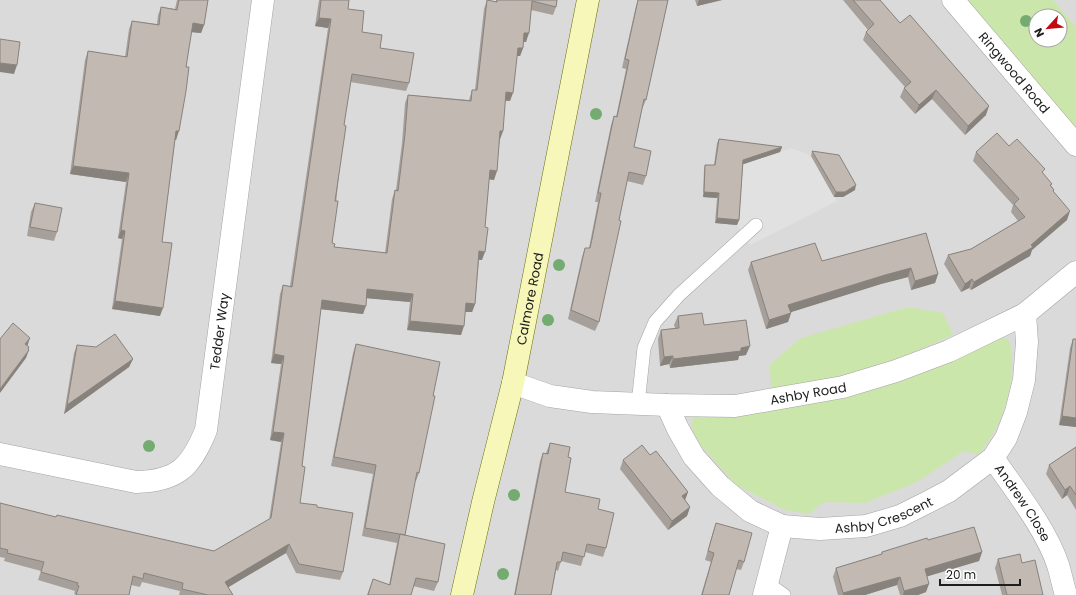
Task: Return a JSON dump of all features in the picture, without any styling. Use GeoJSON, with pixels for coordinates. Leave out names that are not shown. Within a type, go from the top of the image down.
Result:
{"type":"FeatureCollection","features":[{"type":"Feature","properties":{"kind":"street","name":"Tedder Way"},"geometry":{"type":"LineString","coordinates":[[0,454],[136,482],[152,482],[169,477],[181,470],[192,460],[206,430],[263,0]]}},
{"type":"Feature","properties":{"kind":"street","name":"Calmore Road"},"geometry":{"type":"LineString","coordinates":[[462,595],[483,502],[513,383],[588,0]]}},
{"type":"Feature","properties":{"kind":"street","name":"Ringwood Road"},"geometry":{"type":"LineString","coordinates":[[953,0],[1076,145]]}},
{"type":"Feature","properties":{"kind":"street","name":"Ashby Road"},"geometry":{"type":"LineString","coordinates":[[513,383],[550,396],[592,402],[735,406],[843,387],[896,371],[948,351],[1026,314],[1076,272]]}},
{"type":"Feature","properties":{"kind":"street","name":"Ashby Crescent"},"geometry":{"type":"LineString","coordinates":[[666,405],[694,457],[720,486],[750,511],[782,526],[820,529],[866,526],[900,516],[949,490],[993,458],[1006,438],[1016,412],[1024,380],[1028,342],[1026,314]]}},
{"type":"Feature","properties":{"kind":"street","name":"Andrew Close"},"geometry":{"type":"LineString","coordinates":[[993,458],[1032,514],[1045,538],[1058,564],[1066,595]]}},
{"type":"Feature","properties":{"kind":"street"},"geometry":{"type":"LineString","coordinates":[[772,591],[782,526]]}},
{"type":"Feature","properties":{"kind":"lane"},"geometry":{"type":"LineString","coordinates":[[638,404],[644,348],[654,322],[679,295],[756,225]]}},
{"type":"Feature","properties":{"kind":"shaded area"},"geometry":{"type":"Polygon","coordinates":[[[0,0],[1076,0],[1076,595],[0,595],[0,0]]]}},
{"type":"Feature","properties":{"kind":"shaded area"},"geometry":{"type":"Polygon","coordinates":[[[791,148],[810,155],[837,201],[750,245],[737,225],[740,183],[720,162],[744,164],[791,148]]]}},
{"type":"Feature","properties":{"kind":"green space"},"geometry":{"type":"Polygon","coordinates":[[[966,0],[1053,0],[1060,8],[1028,8],[1028,48],[1068,48],[1068,18],[1076,27],[1076,129],[966,0]]]}},
{"type":"Feature","properties":{"kind":"green space"},"geometry":{"type":"Polygon","coordinates":[[[908,307],[943,313],[953,335],[902,357],[828,380],[772,390],[769,365],[801,338],[908,307]]]}},
{"type":"Feature","properties":{"kind":"green space"},"geometry":{"type":"Polygon","coordinates":[[[1000,337],[1009,340],[1012,360],[1011,381],[1007,401],[998,424],[979,455],[964,451],[917,482],[865,503],[824,502],[809,514],[785,510],[736,485],[696,440],[691,424],[694,416],[746,412],[1000,337]]]}},
{"type":"Feature","properties":{"kind":"building"},"geometry":{"type":"Polygon","coordinates":[[[179,0],[208,0],[204,25],[193,23],[186,67],[189,67],[186,91],[179,131],[176,131],[162,242],[172,243],[163,308],[115,301],[125,231],[121,230],[129,173],[73,166],[88,51],[127,57],[132,21],[159,25],[161,7],[177,10],[179,0]]]}},
{"type":"Feature","properties":{"kind":"building"},"geometry":{"type":"Polygon","coordinates":[[[321,0],[349,0],[348,9],[364,11],[362,32],[382,35],[380,48],[414,53],[409,83],[352,74],[344,125],[346,126],[335,201],[338,201],[332,243],[335,244],[334,247],[387,253],[395,190],[398,191],[408,95],[471,101],[472,90],[477,90],[487,0],[497,2],[497,0],[557,0],[556,7],[532,1],[529,33],[524,33],[523,48],[518,48],[513,93],[506,92],[503,131],[500,131],[497,171],[490,170],[485,227],[488,228],[485,252],[479,251],[475,304],[466,303],[464,326],[410,321],[413,294],[367,289],[366,306],[322,300],[302,466],[305,467],[300,503],[353,513],[343,572],[299,564],[289,544],[225,582],[233,595],[208,595],[182,589],[183,583],[144,573],[143,579],[133,576],[129,595],[76,595],[79,586],[77,585],[78,583],[41,572],[44,562],[7,553],[8,550],[0,548],[0,503],[56,517],[57,515],[214,551],[271,518],[284,433],[273,432],[284,356],[274,354],[283,285],[292,287],[331,19],[319,18],[321,0]]]}},
{"type":"Feature","properties":{"kind":"building"},"geometry":{"type":"Polygon","coordinates":[[[638,0],[668,0],[634,147],[651,151],[646,176],[629,172],[619,220],[621,221],[599,322],[571,310],[585,248],[590,248],[592,239],[601,193],[598,193],[614,116],[617,117],[627,70],[629,60],[625,59],[638,0]]]}},
{"type":"Feature","properties":{"kind":"building"},"geometry":{"type":"Polygon","coordinates":[[[853,0],[880,0],[900,23],[910,15],[989,106],[968,126],[936,90],[919,105],[904,88],[911,82],[866,32],[874,24],[853,0]]]}},
{"type":"Feature","properties":{"kind":"building"},"geometry":{"type":"Polygon","coordinates":[[[0,39],[20,42],[17,65],[0,63],[0,39]]]}},
{"type":"Feature","properties":{"kind":"building"},"geometry":{"type":"Polygon","coordinates":[[[997,133],[1009,146],[1017,139],[1045,169],[1042,172],[1052,184],[1050,185],[1054,190],[1053,191],[1070,211],[1031,245],[1033,247],[974,282],[972,279],[965,284],[948,255],[971,249],[1025,217],[1014,204],[1019,199],[976,152],[997,133]]]}},
{"type":"Feature","properties":{"kind":"building"},"geometry":{"type":"Polygon","coordinates":[[[719,139],[782,147],[743,160],[739,220],[717,218],[719,193],[704,192],[705,165],[715,165],[719,139]]]}},
{"type":"Feature","properties":{"kind":"building"},"geometry":{"type":"Polygon","coordinates":[[[812,151],[839,155],[856,185],[845,192],[836,192],[812,151]]]}},
{"type":"Feature","properties":{"kind":"building"},"geometry":{"type":"Polygon","coordinates":[[[35,203],[62,208],[57,232],[30,227],[35,203]]]}},
{"type":"Feature","properties":{"kind":"building"},"geometry":{"type":"Polygon","coordinates":[[[926,233],[938,274],[915,281],[911,268],[885,275],[788,305],[791,313],[769,320],[751,262],[815,243],[822,261],[926,233]]]}},
{"type":"Feature","properties":{"kind":"building"},"geometry":{"type":"Polygon","coordinates":[[[702,313],[704,325],[746,320],[750,346],[741,348],[741,351],[673,359],[673,356],[664,357],[661,330],[679,328],[678,316],[702,313]]]}},
{"type":"Feature","properties":{"kind":"building"},"geometry":{"type":"Polygon","coordinates":[[[13,323],[30,338],[25,344],[29,347],[29,350],[0,389],[0,339],[13,323]]]}},
{"type":"Feature","properties":{"kind":"building"},"geometry":{"type":"Polygon","coordinates":[[[115,334],[133,359],[67,405],[77,345],[96,347],[115,334]]]}},
{"type":"Feature","properties":{"kind":"building"},"geometry":{"type":"Polygon","coordinates":[[[1073,339],[1076,339],[1076,418],[1062,416],[1073,339]]]}},
{"type":"Feature","properties":{"kind":"building"},"geometry":{"type":"Polygon","coordinates":[[[356,344],[440,362],[433,396],[435,396],[419,473],[417,472],[405,535],[365,528],[376,465],[334,457],[356,344]]]}},
{"type":"Feature","properties":{"kind":"building"},"geometry":{"type":"Polygon","coordinates":[[[550,443],[570,447],[568,457],[571,458],[565,492],[600,499],[598,509],[614,513],[606,548],[587,544],[584,557],[563,552],[561,562],[557,562],[551,595],[515,595],[543,453],[548,454],[550,443]]]}},
{"type":"Feature","properties":{"kind":"building"},"geometry":{"type":"Polygon","coordinates":[[[642,445],[650,455],[656,451],[688,492],[682,496],[690,507],[672,521],[623,460],[642,445]]]}},
{"type":"Feature","properties":{"kind":"building"},"geometry":{"type":"Polygon","coordinates":[[[1076,447],[1076,495],[1070,486],[1065,490],[1049,465],[1076,447]]]}},
{"type":"Feature","properties":{"kind":"building"},"geometry":{"type":"Polygon","coordinates":[[[716,523],[752,533],[744,562],[739,560],[729,595],[702,595],[714,553],[708,551],[716,523]]]}},
{"type":"Feature","properties":{"kind":"building"},"geometry":{"type":"Polygon","coordinates":[[[974,527],[982,552],[925,569],[929,584],[904,591],[900,577],[843,593],[836,568],[927,538],[928,540],[974,527]]]}},
{"type":"Feature","properties":{"kind":"building"},"geometry":{"type":"Polygon","coordinates":[[[400,534],[445,544],[438,582],[416,578],[411,595],[368,595],[373,579],[390,585],[400,534]]]}},
{"type":"Feature","properties":{"kind":"building"},"geometry":{"type":"Polygon","coordinates":[[[1020,554],[1022,563],[1035,560],[1043,595],[1007,595],[998,559],[1020,554]]]}}]}
